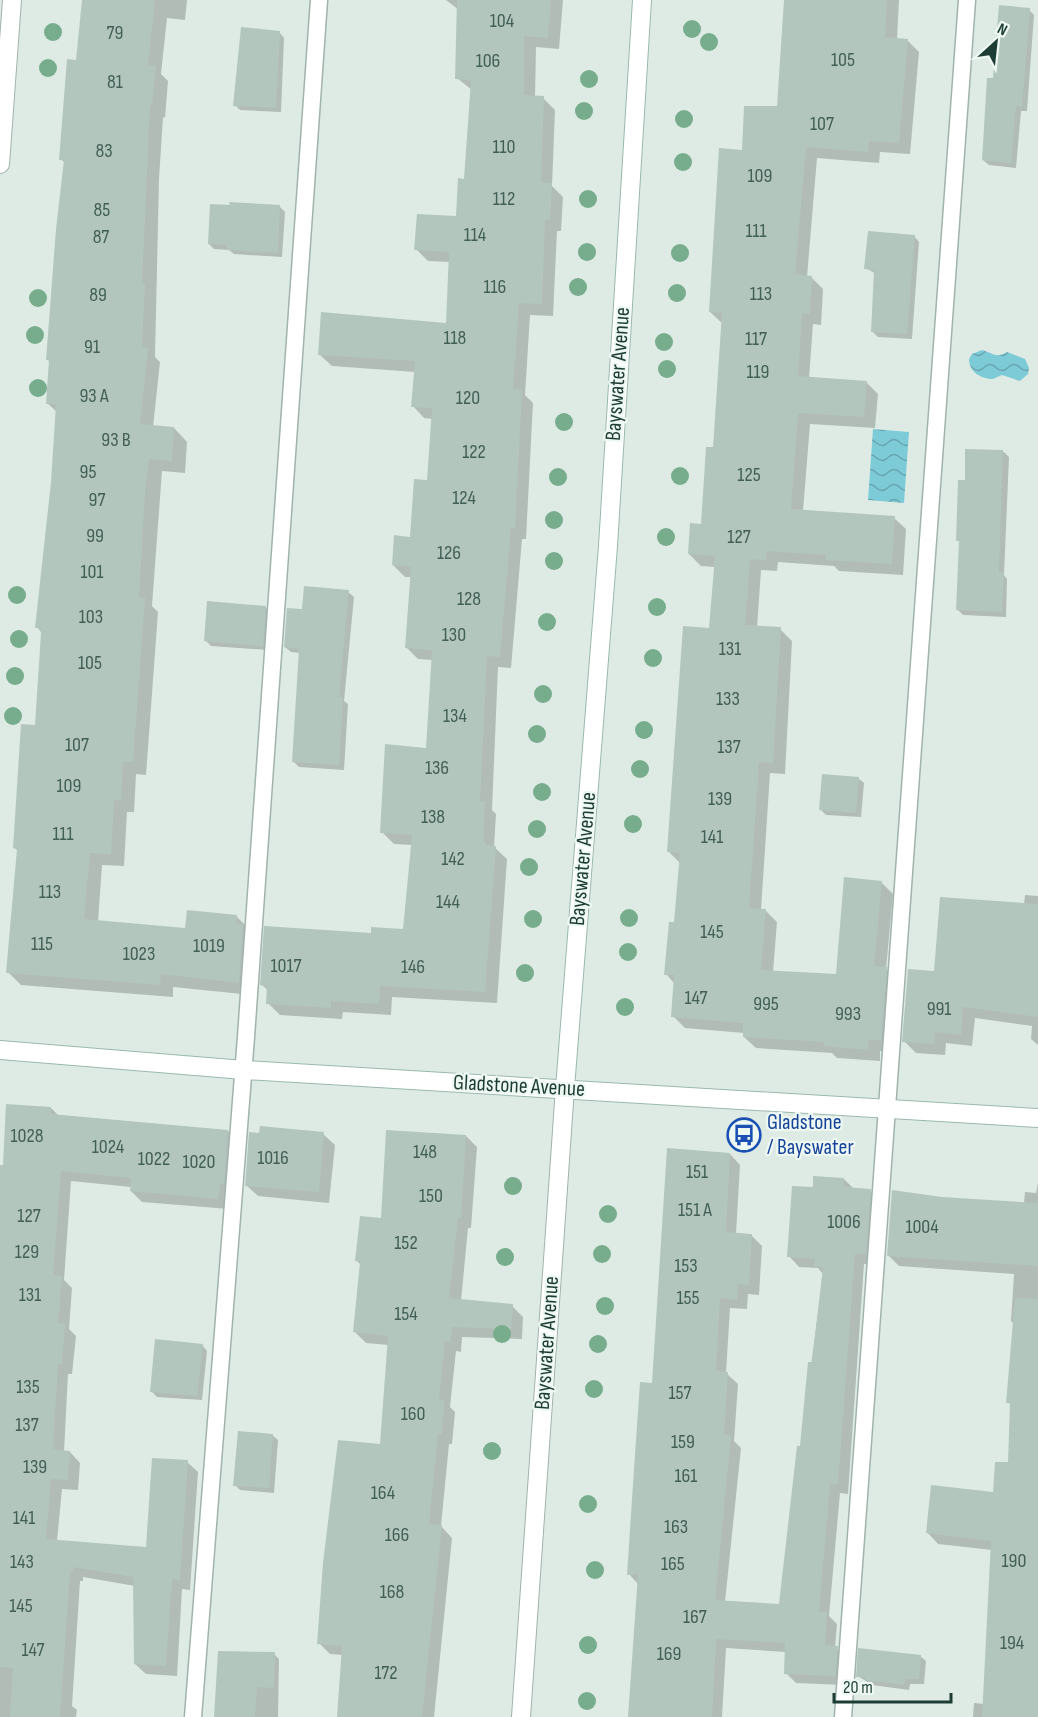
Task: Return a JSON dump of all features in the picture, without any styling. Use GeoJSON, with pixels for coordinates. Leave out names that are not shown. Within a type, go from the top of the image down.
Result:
{"type":"FeatureCollection","features":[{"type":"Feature","properties":{"kind":"street"},"geometry":{"type":"LineString","coordinates":[[0,164],[12,0]]}},
{"type":"Feature","properties":{"kind":"street","name":"Bayswater Avenue"},"geometry":{"type":"LineString","coordinates":[[521,1717],[565,1088],[608,546],[642,0]]}},
{"type":"Feature","properties":{"kind":"street","name":"Gladstone Avenue"},"geometry":{"type":"LineString","coordinates":[[0,1050],[244,1070],[1038,1118]]}},
{"type":"Feature","properties":{"kind":"lane"},"geometry":{"type":"LineString","coordinates":[[193,1717],[244,1070],[319,0]]}},
{"type":"Feature","properties":{"kind":"lane"},"geometry":{"type":"LineString","coordinates":[[843,1717],[889,1109],[967,0]]}},
{"type":"Feature","properties":{"kind":"water"},"geometry":{"type":"Polygon","coordinates":[[[982,350],[997,355],[1007,352],[1025,359],[1029,368],[1028,374],[1020,381],[1002,375],[993,379],[980,376],[971,368],[969,359],[972,354],[982,350]]]}},
{"type":"Feature","properties":{"kind":"water"},"geometry":{"type":"Polygon","coordinates":[[[873,429],[909,432],[904,503],[868,500],[873,429]]]}},
{"type":"Feature","properties":{"kind":"building"},"geometry":{"type":"Polygon","coordinates":[[[82,0],[155,0],[148,66],[156,66],[152,105],[150,105],[142,283],[145,284],[142,347],[148,348],[140,424],[174,427],[172,461],[149,459],[139,597],[145,598],[133,762],[123,762],[121,800],[114,800],[111,854],[90,853],[84,919],[185,928],[187,910],[237,915],[236,923],[243,924],[239,983],[161,974],[160,985],[6,973],[17,849],[13,848],[21,724],[35,725],[41,633],[40,628],[35,628],[51,482],[56,404],[46,404],[49,360],[46,360],[64,160],[59,160],[67,59],[76,60],[82,0]]]}},
{"type":"Feature","properties":{"kind":"building"},"geometry":{"type":"Polygon","coordinates":[[[457,0],[551,0],[548,38],[524,36],[524,95],[544,96],[541,183],[552,183],[550,220],[545,220],[542,304],[519,303],[513,389],[522,390],[515,528],[511,528],[500,657],[487,656],[480,801],[485,801],[483,841],[486,845],[496,846],[485,992],[380,986],[379,1004],[331,1001],[331,1008],[266,1004],[267,986],[260,985],[264,926],[371,933],[371,927],[403,929],[412,835],[380,833],[385,744],[426,748],[432,650],[405,648],[411,567],[392,565],[394,535],[410,537],[414,479],[427,480],[432,408],[411,407],[415,361],[318,355],[321,312],[446,323],[449,252],[414,250],[417,214],[456,216],[458,178],[464,179],[471,80],[455,79],[457,0]]]}},
{"type":"Feature","properties":{"kind":"building"},"geometry":{"type":"Polygon","coordinates":[[[784,0],[887,0],[885,37],[908,39],[899,143],[869,141],[868,152],[806,147],[795,274],[812,276],[810,314],[802,313],[798,376],[867,381],[864,417],[798,413],[791,509],[895,516],[892,564],[825,560],[826,555],[767,551],[766,560],[750,559],[745,625],[781,627],[773,763],[759,762],[749,908],[766,909],[761,970],[836,974],[844,877],[882,881],[874,966],[887,967],[881,1040],[869,1040],[868,1050],[824,1046],[824,1042],[743,1037],[743,1023],[671,1017],[674,975],[664,975],[669,922],[674,922],[680,853],[667,852],[683,626],[709,628],[715,556],[688,554],[690,523],[701,524],[706,447],[713,447],[722,313],[709,312],[719,148],[742,150],[744,106],[777,106],[784,0]]]}},
{"type":"Feature","properties":{"kind":"building"},"geometry":{"type":"Polygon","coordinates":[[[999,5],[1030,8],[1022,107],[1016,106],[1011,163],[982,160],[987,78],[993,78],[999,5]]]}},
{"type":"Feature","properties":{"kind":"building"},"geometry":{"type":"Polygon","coordinates":[[[241,27],[280,31],[276,108],[233,106],[241,27]]]}},
{"type":"Feature","properties":{"kind":"building"},"geometry":{"type":"Polygon","coordinates":[[[229,202],[280,205],[278,253],[227,250],[227,245],[208,244],[210,204],[230,205],[229,202]]]}},
{"type":"Feature","properties":{"kind":"building"},"geometry":{"type":"Polygon","coordinates":[[[868,231],[915,235],[907,334],[871,332],[874,270],[864,269],[868,231]]]}},
{"type":"Feature","properties":{"kind":"building"},"geometry":{"type":"Polygon","coordinates":[[[965,449],[1003,450],[999,572],[1004,572],[1002,612],[956,610],[959,541],[956,541],[958,480],[965,480],[965,449]]]}},
{"type":"Feature","properties":{"kind":"building"},"geometry":{"type":"Polygon","coordinates":[[[304,586],[349,590],[339,697],[343,697],[339,765],[292,762],[299,649],[284,647],[287,608],[302,609],[304,586]]]}},
{"type":"Feature","properties":{"kind":"building"},"geometry":{"type":"Polygon","coordinates":[[[207,601],[266,606],[263,646],[204,641],[207,601]]]}},
{"type":"Feature","properties":{"kind":"building"},"geometry":{"type":"Polygon","coordinates":[[[822,774],[859,777],[856,813],[819,810],[822,774]]]}},
{"type":"Feature","properties":{"kind":"building"},"geometry":{"type":"Polygon","coordinates":[[[940,897],[1038,904],[1038,1017],[963,1007],[961,1035],[935,1032],[934,1044],[902,1042],[908,969],[934,971],[940,897]]]}},
{"type":"Feature","properties":{"kind":"building"},"geometry":{"type":"Polygon","coordinates":[[[6,1104],[51,1107],[51,1114],[228,1130],[224,1184],[220,1184],[218,1199],[130,1191],[131,1178],[61,1171],[53,1275],[62,1276],[58,1323],[65,1324],[62,1364],[58,1364],[53,1449],[70,1451],[68,1480],[51,1479],[46,1539],[146,1547],[152,1458],[188,1460],[180,1580],[172,1579],[166,1666],[134,1664],[133,1577],[73,1567],[73,1571],[70,1571],[60,1717],[10,1717],[13,1668],[0,1667],[0,1165],[3,1165],[6,1104]]]}},
{"type":"Feature","properties":{"kind":"building"},"geometry":{"type":"Polygon","coordinates":[[[260,1126],[324,1132],[319,1192],[245,1186],[249,1132],[259,1133],[260,1126]]]}},
{"type":"Feature","properties":{"kind":"building"},"geometry":{"type":"Polygon","coordinates":[[[386,1130],[466,1135],[461,1218],[458,1218],[449,1298],[513,1304],[511,1329],[452,1327],[450,1342],[445,1341],[439,1399],[444,1400],[442,1434],[438,1434],[429,1524],[442,1525],[422,1717],[337,1717],[342,1646],[317,1644],[323,1563],[338,1440],[380,1444],[388,1336],[353,1332],[360,1262],[355,1261],[360,1216],[381,1218],[386,1130]]]}},
{"type":"Feature","properties":{"kind":"building"},"geometry":{"type":"Polygon","coordinates":[[[667,1148],[730,1153],[726,1232],[752,1234],[749,1285],[738,1284],[737,1300],[720,1298],[716,1371],[728,1372],[724,1434],[731,1436],[715,1600],[779,1604],[797,1446],[800,1446],[808,1362],[812,1362],[823,1267],[814,1266],[815,1259],[787,1257],[792,1186],[813,1187],[813,1176],[844,1178],[844,1187],[871,1189],[866,1254],[855,1254],[838,1484],[830,1484],[819,1612],[827,1612],[825,1645],[838,1646],[835,1676],[784,1674],[785,1643],[716,1639],[712,1717],[628,1717],[638,1574],[627,1575],[634,1469],[640,1382],[652,1383],[667,1148]]]}},
{"type":"Feature","properties":{"kind":"building"},"geometry":{"type":"Polygon","coordinates":[[[892,1190],[942,1197],[1038,1203],[1038,1266],[887,1256],[892,1190]]]}},
{"type":"Feature","properties":{"kind":"building"},"geometry":{"type":"Polygon","coordinates":[[[1015,1298],[1038,1299],[1038,1717],[982,1717],[991,1541],[926,1533],[931,1485],[993,1492],[995,1462],[1008,1462],[1010,1403],[1006,1403],[1015,1298]]]}},
{"type":"Feature","properties":{"kind":"building"},"geometry":{"type":"Polygon","coordinates":[[[155,1339],[203,1344],[197,1396],[150,1392],[155,1339]]]}},
{"type":"Feature","properties":{"kind":"building"},"geometry":{"type":"Polygon","coordinates":[[[238,1431],[273,1434],[269,1488],[233,1486],[238,1431]]]}},
{"type":"Feature","properties":{"kind":"building"},"geometry":{"type":"Polygon","coordinates":[[[858,1648],[921,1655],[919,1679],[905,1679],[904,1685],[856,1677],[858,1648]]]}},
{"type":"Feature","properties":{"kind":"building"},"geometry":{"type":"Polygon","coordinates":[[[218,1651],[275,1652],[274,1688],[257,1687],[255,1717],[214,1717],[218,1651]]]}},
{"type":"Feature","properties":{"kind":"place","name":"Gladstone / Bayswater"},"geometry":{"type":"Point","coordinates":[744,1135]}}]}
